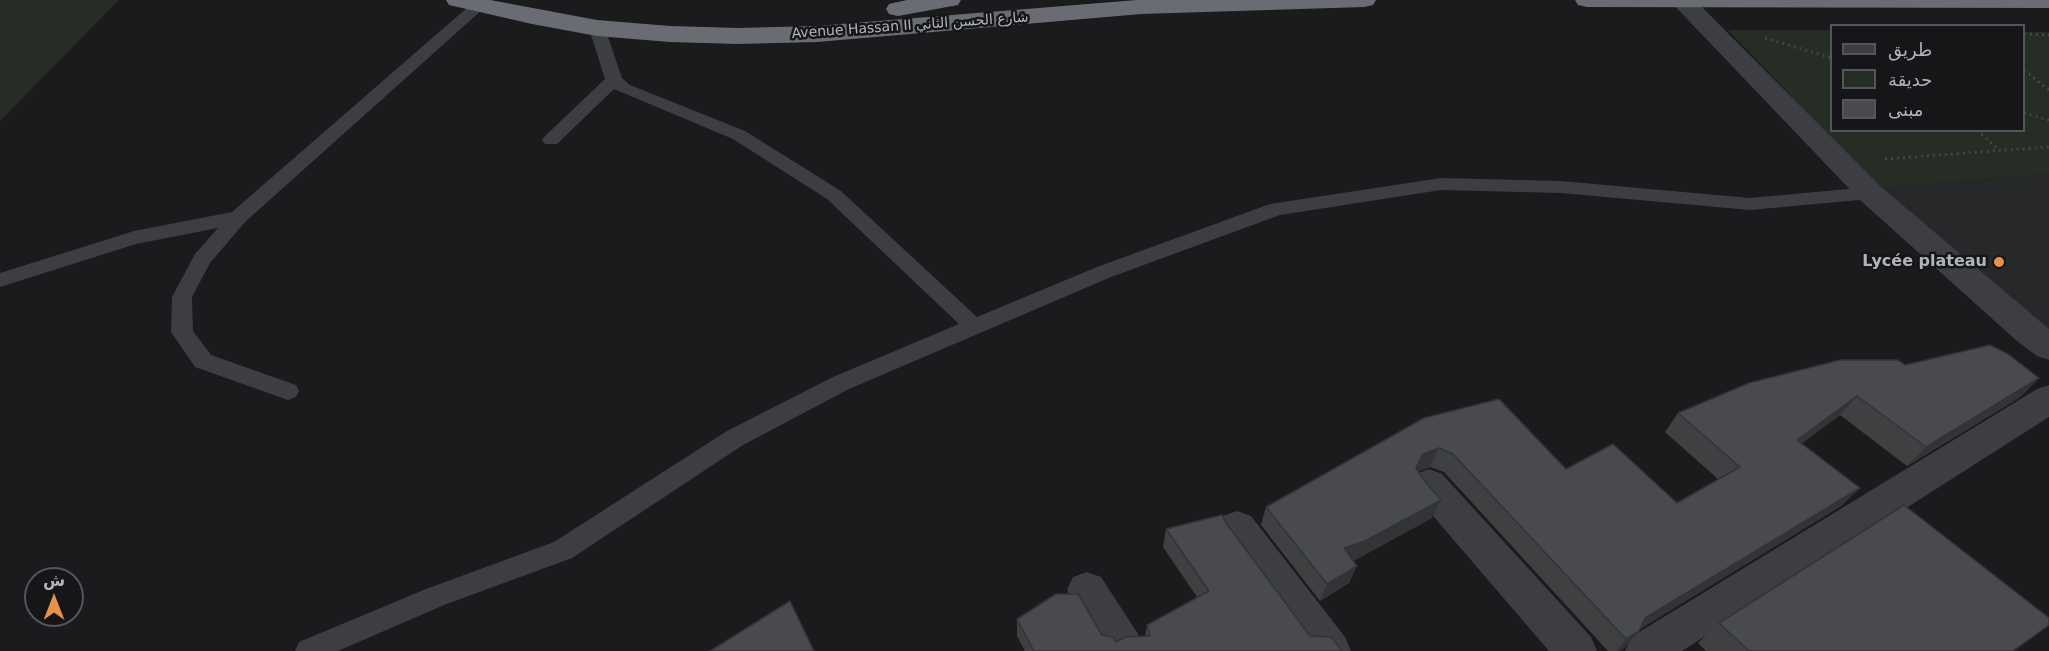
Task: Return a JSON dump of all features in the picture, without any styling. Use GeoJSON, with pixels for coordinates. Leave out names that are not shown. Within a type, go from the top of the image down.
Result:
{"type":"FeatureCollection","features":[{"type":"Feature","properties":{"kind":"highway","name":"Avenue Hassan II شارع الحسن الثاني"},"geometry":{"type":"LineString","coordinates":[[560,0],[664,12],[748,15],[826,14],[895,9],[949,0]]}},
{"type":"Feature","properties":{"kind":"highway","name":"Avenue Hassan II شارع الحسن الثاني"},"geometry":{"type":"LineString","coordinates":[[474,2],[597,28],[670,34],[817,34],[1141,7],[1364,0]]}},
{"type":"Feature","properties":{"kind":"highway"},"geometry":{"type":"LineString","coordinates":[[1587,0],[2049,1]]}},
{"type":"Feature","properties":{"kind":"street"},"geometry":{"type":"LineString","coordinates":[[1681,0],[1870,193],[2020,325],[2049,347]]}},
{"type":"Feature","properties":{"kind":"street"},"geometry":{"type":"LineString","coordinates":[[1646,651],[2049,399]]}},
{"type":"Feature","properties":{"kind":"street"},"geometry":{"type":"LineString","coordinates":[[1429,485],[1576,651]]}},
{"type":"Feature","properties":{"kind":"street"},"geometry":{"type":"LineString","coordinates":[[1237,528],[1330,651]]}},
{"type":"Feature","properties":{"kind":"street"},"geometry":{"type":"LineString","coordinates":[[1087,590],[1125,651]]}},
{"type":"Feature","properties":{"kind":"lane"},"geometry":{"type":"LineString","coordinates":[[288,391],[203,361],[182,332],[182,297],[202,260],[238,217],[474,2]]}},
{"type":"Feature","properties":{"kind":"lane"},"geometry":{"type":"LineString","coordinates":[[597,28],[614,80],[624,89],[739,135],[834,195],[975,327]]}},
{"type":"Feature","properties":{"kind":"lane"},"geometry":{"type":"LineString","coordinates":[[551,140],[614,80]]}},
{"type":"Feature","properties":{"kind":"lane"},"geometry":{"type":"LineString","coordinates":[[308,651],[435,597],[563,550],[735,438],[841,383],[1104,272],[1277,209],[1440,184],[1561,187],[1750,204],[1870,193]]}},
{"type":"Feature","properties":{"kind":"lane"},"geometry":{"type":"LineString","coordinates":[[0,280],[134,238],[238,217]]}},
{"type":"Feature","properties":{"kind":"path"},"geometry":{"type":"LineString","coordinates":[[2025,34],[2049,34]]}},
{"type":"Feature","properties":{"kind":"path"},"geometry":{"type":"LineString","coordinates":[[1758,35],[1830,57]]}},
{"type":"Feature","properties":{"kind":"path"},"geometry":{"type":"LineString","coordinates":[[2025,71],[2049,90]]}},
{"type":"Feature","properties":{"kind":"path"},"geometry":{"type":"LineString","coordinates":[[2025,113],[2049,120]]}},
{"type":"Feature","properties":{"kind":"path"},"geometry":{"type":"LineString","coordinates":[[1979,132],[1999,150]]}},
{"type":"Feature","properties":{"kind":"path"},"geometry":{"type":"LineString","coordinates":[[1875,160],[2049,147]]}},
{"type":"Feature","properties":{"kind":"shaded area","name":"Lycée plateau"},"geometry":{"type":"Polygon","coordinates":[[[2049,174],[2049,357],[1880,189],[2049,174]]]}},
{"type":"Feature","properties":{"kind":"green space"},"geometry":{"type":"Polygon","coordinates":[[[0,0],[119,0],[0,121],[0,0]]]}},
{"type":"Feature","properties":{"kind":"green space"},"geometry":{"type":"Polygon","coordinates":[[[1728,30],[1830,30],[1830,132],[2025,132],[2025,32],[2049,32],[2049,174],[1880,189],[1728,30]]]}},
{"type":"Feature","properties":{"kind":"building"},"geometry":{"type":"Polygon","coordinates":[[[1990,345],[2008,354],[2039,378],[1926,447],[1857,396],[1797,440],[1860,488],[1645,618],[1639,631],[1626,639],[1453,454],[1439,448],[1423,454],[1416,468],[1441,500],[1365,541],[1344,548],[1357,566],[1327,584],[1266,507],[1424,418],[1499,399],[1566,469],[1613,444],[1677,503],[1740,467],[1678,413],[1749,383],[1840,360],[1898,360],[1905,365],[1990,345]]]}},
{"type":"Feature","properties":{"kind":"building"},"geometry":{"type":"Polygon","coordinates":[[[1904,505],[2049,618],[2049,625],[2013,651],[1749,651],[1719,623],[1904,505]]]}},
{"type":"Feature","properties":{"kind":"building"},"geometry":{"type":"Polygon","coordinates":[[[1222,515],[1310,636],[1331,637],[1342,651],[1034,651],[1017,619],[1056,594],[1078,594],[1102,635],[1113,637],[1116,642],[1125,637],[1150,636],[1147,625],[1209,591],[1166,529],[1222,515]]]}},
{"type":"Feature","properties":{"kind":"building"},"geometry":{"type":"Polygon","coordinates":[[[790,601],[814,651],[710,651],[790,601]]]}},
{"type":"Feature","properties":{"kind":"place","name":"Lycée plateau"},"geometry":{"type":"Point","coordinates":[1999,262]}}]}
